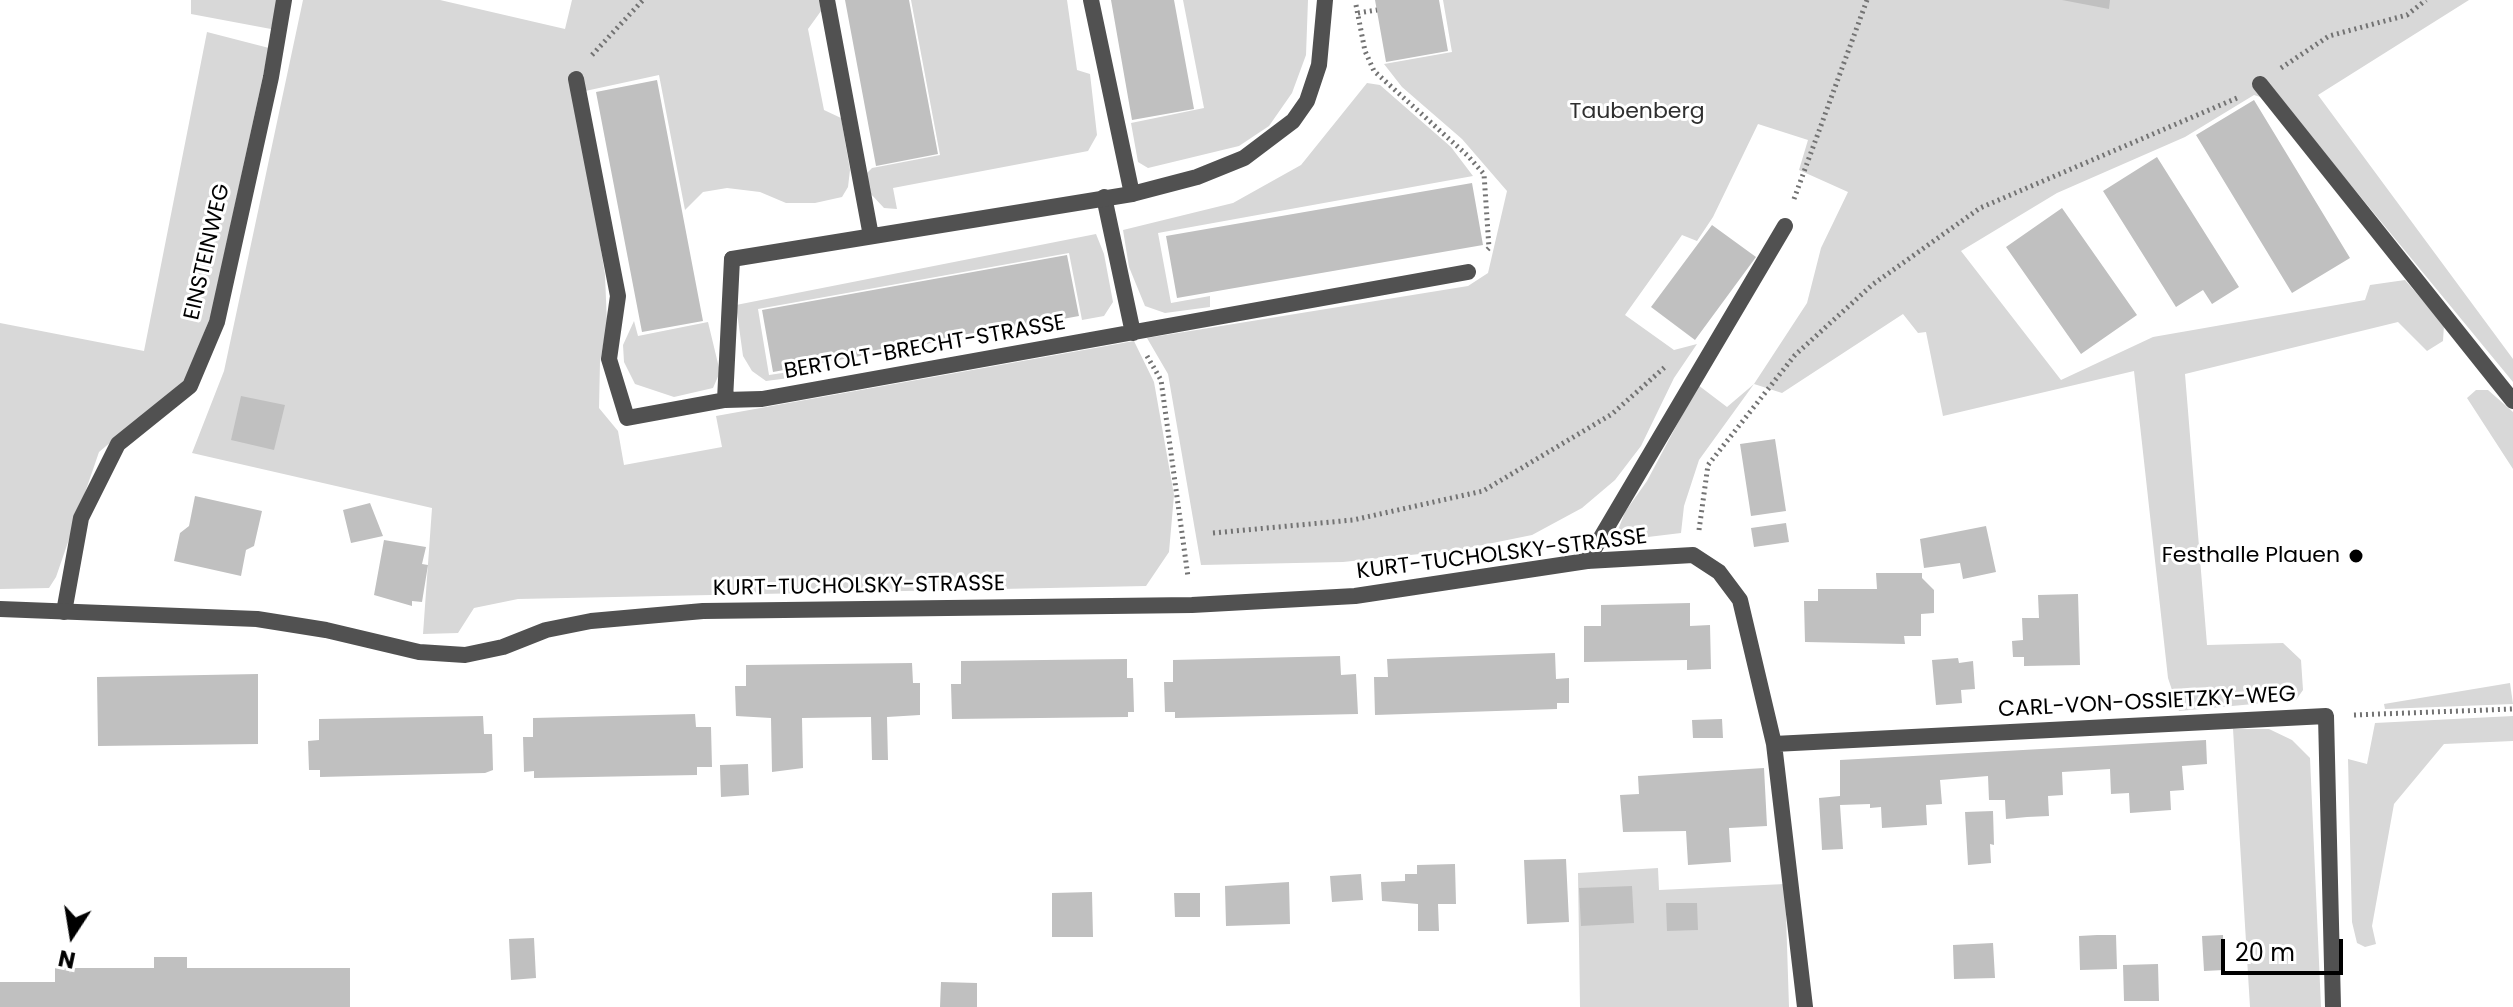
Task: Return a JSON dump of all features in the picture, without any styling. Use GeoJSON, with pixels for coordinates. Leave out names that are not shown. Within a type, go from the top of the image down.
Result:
{"type":"FeatureCollection","features":[{"type":"Feature","properties":{"kind":"street","name":"EINSTEINWEG"},"geometry":{"type":"LineString","coordinates":[[64,612],[81,518],[118,444],[190,386],[217,322],[271,77],[284,0]]}},
{"type":"Feature","properties":{"kind":"street"},"geometry":{"type":"LineString","coordinates":[[827,0],[871,236]]}},
{"type":"Feature","properties":{"kind":"street"},"geometry":{"type":"LineString","coordinates":[[1091,0],[1132,194]]}},
{"type":"Feature","properties":{"kind":"street"},"geometry":{"type":"LineString","coordinates":[[725,400],[732,259],[1132,194],[1197,177],[1244,158],[1293,121],[1307,101],[1319,65],[1325,0]]}},
{"type":"Feature","properties":{"kind":"street","name":"BERTOLT-BRECHT-STRASSE"},"geometry":{"type":"LineString","coordinates":[[576,79],[618,296],[609,359],[627,418],[725,400],[762,399],[1468,272]]}},
{"type":"Feature","properties":{"kind":"street"},"geometry":{"type":"LineString","coordinates":[[2260,84],[2513,401]]}},
{"type":"Feature","properties":{"kind":"street"},"geometry":{"type":"LineString","coordinates":[[1104,197],[1133,333]]}},
{"type":"Feature","properties":{"kind":"street"},"geometry":{"type":"LineString","coordinates":[[1587,561],[1785,226]]}},
{"type":"Feature","properties":{"kind":"street","name":"KURT-TUCHOLSKY-STRASSE"},"geometry":{"type":"LineString","coordinates":[[0,609],[257,619],[326,630],[419,652],[465,655],[503,647],[546,630],[591,621],[703,611],[1192,605],[1355,596],[1587,561],[1693,555]]}},
{"type":"Feature","properties":{"kind":"street"},"geometry":{"type":"LineString","coordinates":[[1693,555],[1719,572],[1740,600],[1774,744],[1805,1007]]}},
{"type":"Feature","properties":{"kind":"street","name":"CARL-VON-OSSIETZKY-WEG"},"geometry":{"type":"LineString","coordinates":[[1774,744],[2326,716],[2333,1007]]}},
{"type":"Feature","properties":{"kind":"path"},"geometry":{"type":"LineString","coordinates":[[576,79],[600,44],[643,0]]}},
{"type":"Feature","properties":{"kind":"path"},"geometry":{"type":"LineString","coordinates":[[1355,0],[1365,51],[1374,71],[1484,174],[1489,248],[1468,272]]}},
{"type":"Feature","properties":{"kind":"path"},"geometry":{"type":"LineString","coordinates":[[1785,226],[1867,0]]}},
{"type":"Feature","properties":{"kind":"path"},"geometry":{"type":"LineString","coordinates":[[1693,555],[1708,465],[1795,355],[1872,285],[1980,208],[2226,105],[2329,36],[2407,15],[2426,0]]}},
{"type":"Feature","properties":{"kind":"path"},"geometry":{"type":"LineString","coordinates":[[1358,13],[1377,10]]}},
{"type":"Feature","properties":{"kind":"path"},"geometry":{"type":"LineString","coordinates":[[1133,333],[1161,380],[1192,605]]}},
{"type":"Feature","properties":{"kind":"path"},"geometry":{"type":"LineString","coordinates":[[1213,533],[1353,520],[1483,491],[1612,414],[1677,357],[1708,356]]}},
{"type":"Feature","properties":{"kind":"path"},"geometry":{"type":"LineString","coordinates":[[2326,716],[2513,709]]}},
{"type":"Feature","properties":{"kind":"green space"},"geometry":{"type":"Polygon","coordinates":[[[191,0],[278,0],[271,29],[191,14],[191,0]]]}},
{"type":"Feature","properties":{"kind":"green space"},"geometry":{"type":"Polygon","coordinates":[[[303,0],[440,0],[565,29],[572,0],[819,0],[821,11],[808,29],[824,110],[841,118],[850,170],[848,187],[842,197],[815,203],[786,203],[760,192],[727,188],[703,192],[685,210],[659,75],[576,93],[605,275],[607,324],[600,362],[599,408],[618,431],[624,465],[722,447],[716,416],[1134,341],[1154,382],[1174,495],[1169,552],[1146,586],[518,599],[474,608],[458,633],[423,634],[432,508],[192,453],[224,371],[303,0]]]}},
{"type":"Feature","properties":{"kind":"green space"},"geometry":{"type":"Polygon","coordinates":[[[911,0],[1067,0],[1077,70],[1090,74],[1097,135],[1088,151],[893,188],[897,209],[884,208],[870,193],[867,173],[872,168],[940,155],[911,0]]]}},
{"type":"Feature","properties":{"kind":"green space"},"geometry":{"type":"Polygon","coordinates":[[[1183,0],[1308,0],[1306,55],[1292,93],[1269,126],[1239,146],[1148,168],[1138,162],[1131,123],[1204,108],[1183,0]]]}},
{"type":"Feature","properties":{"kind":"green space","name":"Taubenberg"},"geometry":{"type":"Polygon","coordinates":[[[1443,0],[2469,0],[2318,95],[2513,359],[2513,382],[2308,133],[2276,102],[2254,95],[2185,137],[2057,193],[1961,251],[2061,380],[2153,337],[2365,300],[2370,285],[2405,280],[2444,325],[2443,341],[2427,351],[2398,322],[2185,374],[2207,645],[2283,643],[2301,660],[2303,690],[2296,700],[2179,711],[2168,678],[2134,371],[1943,416],[1926,332],[1918,333],[1903,314],[1782,393],[1754,384],[1807,303],[1821,248],[1848,192],[1799,170],[1808,140],[1758,124],[1713,217],[1697,241],[1682,235],[1625,315],[1674,350],[1697,344],[1674,378],[1641,446],[1615,480],[1582,508],[1532,535],[1458,550],[1343,562],[1201,565],[1168,374],[1147,338],[1468,286],[1488,273],[1507,191],[1462,139],[1402,87],[1384,64],[1452,52],[1443,0]]]}},
{"type":"Feature","properties":{"kind":"green space"},"geometry":{"type":"Polygon","coordinates":[[[207,32],[269,48],[211,315],[186,379],[99,452],[56,577],[49,588],[0,589],[0,323],[144,351],[207,32]]]}},
{"type":"Feature","properties":{"kind":"green space"},"geometry":{"type":"Polygon","coordinates":[[[1367,83],[1380,85],[1451,147],[1473,176],[1158,233],[1171,303],[1210,296],[1210,307],[1165,313],[1145,306],[1129,267],[1123,230],[1233,203],[1301,165],[1367,83]]]}},
{"type":"Feature","properties":{"kind":"green space"},"geometry":{"type":"Polygon","coordinates":[[[1096,234],[1104,254],[1113,302],[1104,316],[1082,320],[1069,253],[758,309],[769,375],[809,369],[805,376],[766,381],[752,371],[743,356],[736,305],[1096,234]]]}},
{"type":"Feature","properties":{"kind":"green space"},"geometry":{"type":"Polygon","coordinates":[[[634,321],[638,336],[708,322],[720,372],[713,388],[674,397],[635,384],[624,362],[623,345],[634,321]]]}},
{"type":"Feature","properties":{"kind":"green space"},"geometry":{"type":"Polygon","coordinates":[[[1754,384],[1699,460],[1684,506],[1681,533],[1623,540],[1618,530],[1625,512],[1647,481],[1698,385],[1727,407],[1754,384]]]}},
{"type":"Feature","properties":{"kind":"green space"},"geometry":{"type":"Polygon","coordinates":[[[2476,390],[2488,390],[2513,412],[2513,469],[2467,398],[2476,390]]]}},
{"type":"Feature","properties":{"kind":"green space"},"geometry":{"type":"Polygon","coordinates":[[[2510,683],[2513,704],[2385,709],[2384,704],[2510,683]]]}},
{"type":"Feature","properties":{"kind":"green space"},"geometry":{"type":"Polygon","coordinates":[[[2513,716],[2513,741],[2444,744],[2394,804],[2372,926],[2376,944],[2365,947],[2357,943],[2352,922],[2348,759],[2367,764],[2375,723],[2513,716]]]}},
{"type":"Feature","properties":{"kind":"green space"},"geometry":{"type":"Polygon","coordinates":[[[2233,729],[2269,729],[2292,740],[2310,758],[2321,1007],[2250,1007],[2233,729]]]}},
{"type":"Feature","properties":{"kind":"green space"},"geometry":{"type":"Polygon","coordinates":[[[1658,868],[1659,890],[1785,884],[1789,1007],[1580,1007],[1578,873],[1658,868]]]}},
{"type":"Feature","properties":{"kind":"building"},"geometry":{"type":"Polygon","coordinates":[[[845,0],[909,0],[938,154],[876,166],[845,0]]]}},
{"type":"Feature","properties":{"kind":"building"},"geometry":{"type":"Polygon","coordinates":[[[1111,0],[1174,0],[1194,109],[1132,120],[1111,0]]]}},
{"type":"Feature","properties":{"kind":"building"},"geometry":{"type":"Polygon","coordinates":[[[1375,0],[1439,0],[1448,51],[1386,62],[1375,0]]]}},
{"type":"Feature","properties":{"kind":"building"},"geometry":{"type":"Polygon","coordinates":[[[2062,0],[2110,0],[2109,9],[2062,0]]]}},
{"type":"Feature","properties":{"kind":"building"},"geometry":{"type":"Polygon","coordinates":[[[657,80],[703,321],[642,332],[596,92],[657,80]]]}},
{"type":"Feature","properties":{"kind":"building"},"geometry":{"type":"Polygon","coordinates":[[[2254,100],[2350,258],[2292,293],[2196,135],[2254,100]]]}},
{"type":"Feature","properties":{"kind":"building"},"geometry":{"type":"Polygon","coordinates":[[[2157,157],[2239,287],[2212,304],[2203,290],[2176,307],[2103,191],[2157,157]]]}},
{"type":"Feature","properties":{"kind":"building"},"geometry":{"type":"Polygon","coordinates":[[[1472,183],[1483,245],[1177,298],[1166,236],[1472,183]]]}},
{"type":"Feature","properties":{"kind":"building"},"geometry":{"type":"Polygon","coordinates":[[[2062,208],[2137,315],[2081,354],[2006,247],[2062,208]]]}},
{"type":"Feature","properties":{"kind":"building"},"geometry":{"type":"Polygon","coordinates":[[[1712,225],[1756,257],[1695,340],[1651,307],[1712,225]]]}},
{"type":"Feature","properties":{"kind":"building"},"geometry":{"type":"Polygon","coordinates":[[[1067,255],[1079,316],[773,372],[762,310],[1067,255]]]}},
{"type":"Feature","properties":{"kind":"building"},"geometry":{"type":"Polygon","coordinates":[[[241,396],[285,405],[274,450],[231,440],[241,396]]]}},
{"type":"Feature","properties":{"kind":"building"},"geometry":{"type":"Polygon","coordinates":[[[1775,439],[1786,511],[1751,516],[1740,444],[1775,439]]]}},
{"type":"Feature","properties":{"kind":"building"},"geometry":{"type":"Polygon","coordinates":[[[195,496],[262,511],[254,546],[246,550],[241,576],[174,561],[180,533],[189,526],[195,496]]]}},
{"type":"Feature","properties":{"kind":"building"},"geometry":{"type":"Polygon","coordinates":[[[370,503],[383,536],[351,543],[343,510],[370,503]]]}},
{"type":"Feature","properties":{"kind":"building"},"geometry":{"type":"Polygon","coordinates":[[[1786,523],[1789,542],[1754,547],[1751,528],[1786,523]]]}},
{"type":"Feature","properties":{"kind":"building"},"geometry":{"type":"Polygon","coordinates":[[[1986,526],[1996,572],[1963,579],[1960,563],[1924,568],[1920,539],[1986,526]]]}},
{"type":"Feature","properties":{"kind":"building"},"geometry":{"type":"Polygon","coordinates":[[[384,540],[426,547],[422,564],[428,565],[422,602],[412,601],[412,606],[374,595],[384,540]]]}},
{"type":"Feature","properties":{"kind":"building"},"geometry":{"type":"Polygon","coordinates":[[[1876,573],[1922,573],[1922,578],[1934,590],[1934,613],[1921,614],[1921,636],[1904,636],[1905,644],[1805,642],[1804,601],[1818,601],[1818,589],[1877,589],[1876,573]]]}},
{"type":"Feature","properties":{"kind":"building"},"geometry":{"type":"Polygon","coordinates":[[[2078,594],[2080,665],[2024,666],[2024,657],[2013,657],[2012,641],[2023,640],[2022,618],[2039,618],[2038,595],[2078,594]]]}},
{"type":"Feature","properties":{"kind":"building"},"geometry":{"type":"Polygon","coordinates":[[[1690,603],[1690,626],[1710,625],[1711,669],[1687,670],[1687,660],[1584,662],[1584,626],[1601,626],[1601,605],[1690,603]]]}},
{"type":"Feature","properties":{"kind":"building"},"geometry":{"type":"Polygon","coordinates":[[[1555,653],[1556,679],[1569,678],[1569,703],[1557,703],[1557,709],[1375,715],[1374,677],[1388,677],[1387,659],[1555,653]]]}},
{"type":"Feature","properties":{"kind":"building"},"geometry":{"type":"Polygon","coordinates":[[[1340,656],[1341,675],[1356,674],[1358,714],[1175,718],[1175,712],[1165,712],[1164,682],[1173,682],[1173,660],[1340,656]]]}},
{"type":"Feature","properties":{"kind":"building"},"geometry":{"type":"Polygon","coordinates":[[[1958,658],[1959,663],[1973,661],[1975,689],[1961,690],[1962,703],[1936,705],[1932,660],[1958,658]]]}},
{"type":"Feature","properties":{"kind":"building"},"geometry":{"type":"Polygon","coordinates":[[[1127,659],[1127,678],[1133,678],[1134,712],[1128,712],[1128,717],[952,719],[951,684],[961,684],[961,661],[1127,659]]]}},
{"type":"Feature","properties":{"kind":"building"},"geometry":{"type":"Polygon","coordinates":[[[912,663],[913,683],[920,683],[920,715],[887,717],[888,760],[872,760],[871,717],[802,718],[803,768],[772,772],[771,718],[736,716],[735,686],[746,686],[746,665],[912,663]]]}},
{"type":"Feature","properties":{"kind":"building"},"geometry":{"type":"Polygon","coordinates":[[[258,674],[258,744],[98,746],[97,677],[258,674]]]}},
{"type":"Feature","properties":{"kind":"building"},"geometry":{"type":"Polygon","coordinates":[[[695,714],[696,727],[711,727],[712,767],[697,767],[697,775],[534,778],[534,771],[524,772],[523,737],[533,737],[533,718],[695,714]]]}},
{"type":"Feature","properties":{"kind":"building"},"geometry":{"type":"Polygon","coordinates":[[[483,716],[484,734],[492,734],[493,770],[485,773],[320,777],[320,770],[309,770],[308,741],[319,740],[319,719],[483,716]]]}},
{"type":"Feature","properties":{"kind":"building"},"geometry":{"type":"Polygon","coordinates":[[[1722,719],[1723,738],[1693,738],[1692,720],[1722,719]]]}},
{"type":"Feature","properties":{"kind":"building"},"geometry":{"type":"Polygon","coordinates":[[[2206,740],[2207,764],[2182,766],[2184,790],[2170,791],[2171,810],[2130,813],[2129,793],[2111,794],[2110,769],[2062,772],[2063,795],[2048,796],[2049,816],[2006,819],[2005,800],[1989,800],[1988,776],[1940,780],[1942,804],[1926,805],[1927,825],[1882,828],[1881,807],[1870,808],[1870,804],[1840,805],[1843,849],[1822,850],[1819,798],[1840,796],[1840,760],[2206,740]]]}},
{"type":"Feature","properties":{"kind":"building"},"geometry":{"type":"Polygon","coordinates":[[[748,764],[749,795],[721,797],[720,765],[748,764]]]}},
{"type":"Feature","properties":{"kind":"building"},"geometry":{"type":"Polygon","coordinates":[[[1764,768],[1767,826],[1729,828],[1731,862],[1688,865],[1686,831],[1623,832],[1620,795],[1639,794],[1638,776],[1764,768]]]}},
{"type":"Feature","properties":{"kind":"building"},"geometry":{"type":"Polygon","coordinates":[[[1993,811],[1991,863],[1968,865],[1965,812],[1993,811]]]}},
{"type":"Feature","properties":{"kind":"building"},"geometry":{"type":"Polygon","coordinates":[[[1566,859],[1569,922],[1527,924],[1524,860],[1566,859]]]}},
{"type":"Feature","properties":{"kind":"building"},"geometry":{"type":"Polygon","coordinates":[[[1455,864],[1456,904],[1438,904],[1439,931],[1418,931],[1418,904],[1382,901],[1381,882],[1405,881],[1405,874],[1417,874],[1417,865],[1455,864]]]}},
{"type":"Feature","properties":{"kind":"building"},"geometry":{"type":"Polygon","coordinates":[[[1361,874],[1363,900],[1332,902],[1330,876],[1361,874]]]}},
{"type":"Feature","properties":{"kind":"building"},"geometry":{"type":"Polygon","coordinates":[[[1289,882],[1290,924],[1226,926],[1225,886],[1289,882]]]}},
{"type":"Feature","properties":{"kind":"building"},"geometry":{"type":"Polygon","coordinates":[[[1632,886],[1634,923],[1581,926],[1579,888],[1632,886]]]}},
{"type":"Feature","properties":{"kind":"building"},"geometry":{"type":"Polygon","coordinates":[[[1092,892],[1093,937],[1052,937],[1052,893],[1092,892]]]}},
{"type":"Feature","properties":{"kind":"building"},"geometry":{"type":"Polygon","coordinates":[[[1174,893],[1200,893],[1200,917],[1175,917],[1174,893]]]}},
{"type":"Feature","properties":{"kind":"building"},"geometry":{"type":"Polygon","coordinates":[[[1666,903],[1697,903],[1698,930],[1667,931],[1666,903]]]}},
{"type":"Feature","properties":{"kind":"building"},"geometry":{"type":"Polygon","coordinates":[[[2116,935],[2117,969],[2080,970],[2079,936],[2116,935]]]}},
{"type":"Feature","properties":{"kind":"building"},"geometry":{"type":"Polygon","coordinates":[[[2223,935],[2224,970],[2204,971],[2202,936],[2223,935]]]}},
{"type":"Feature","properties":{"kind":"building"},"geometry":{"type":"Polygon","coordinates":[[[534,938],[536,978],[511,980],[509,939],[534,938]]]}},
{"type":"Feature","properties":{"kind":"building"},"geometry":{"type":"Polygon","coordinates":[[[1993,943],[1995,978],[1954,979],[1953,945],[1993,943]]]}},
{"type":"Feature","properties":{"kind":"building"},"geometry":{"type":"Polygon","coordinates":[[[154,957],[187,957],[187,968],[350,968],[350,1007],[0,1007],[0,982],[55,982],[55,968],[154,968],[154,957]]]}},
{"type":"Feature","properties":{"kind":"building"},"geometry":{"type":"Polygon","coordinates":[[[2158,964],[2159,1001],[2124,1001],[2123,965],[2158,964]]]}},
{"type":"Feature","properties":{"kind":"building"},"geometry":{"type":"Polygon","coordinates":[[[941,982],[977,983],[977,1007],[940,1007],[941,982]]]}},
{"type":"Feature","properties":{"kind":"place","name":"Festhalle Plauen"},"geometry":{"type":"Point","coordinates":[2356,556]}}]}
